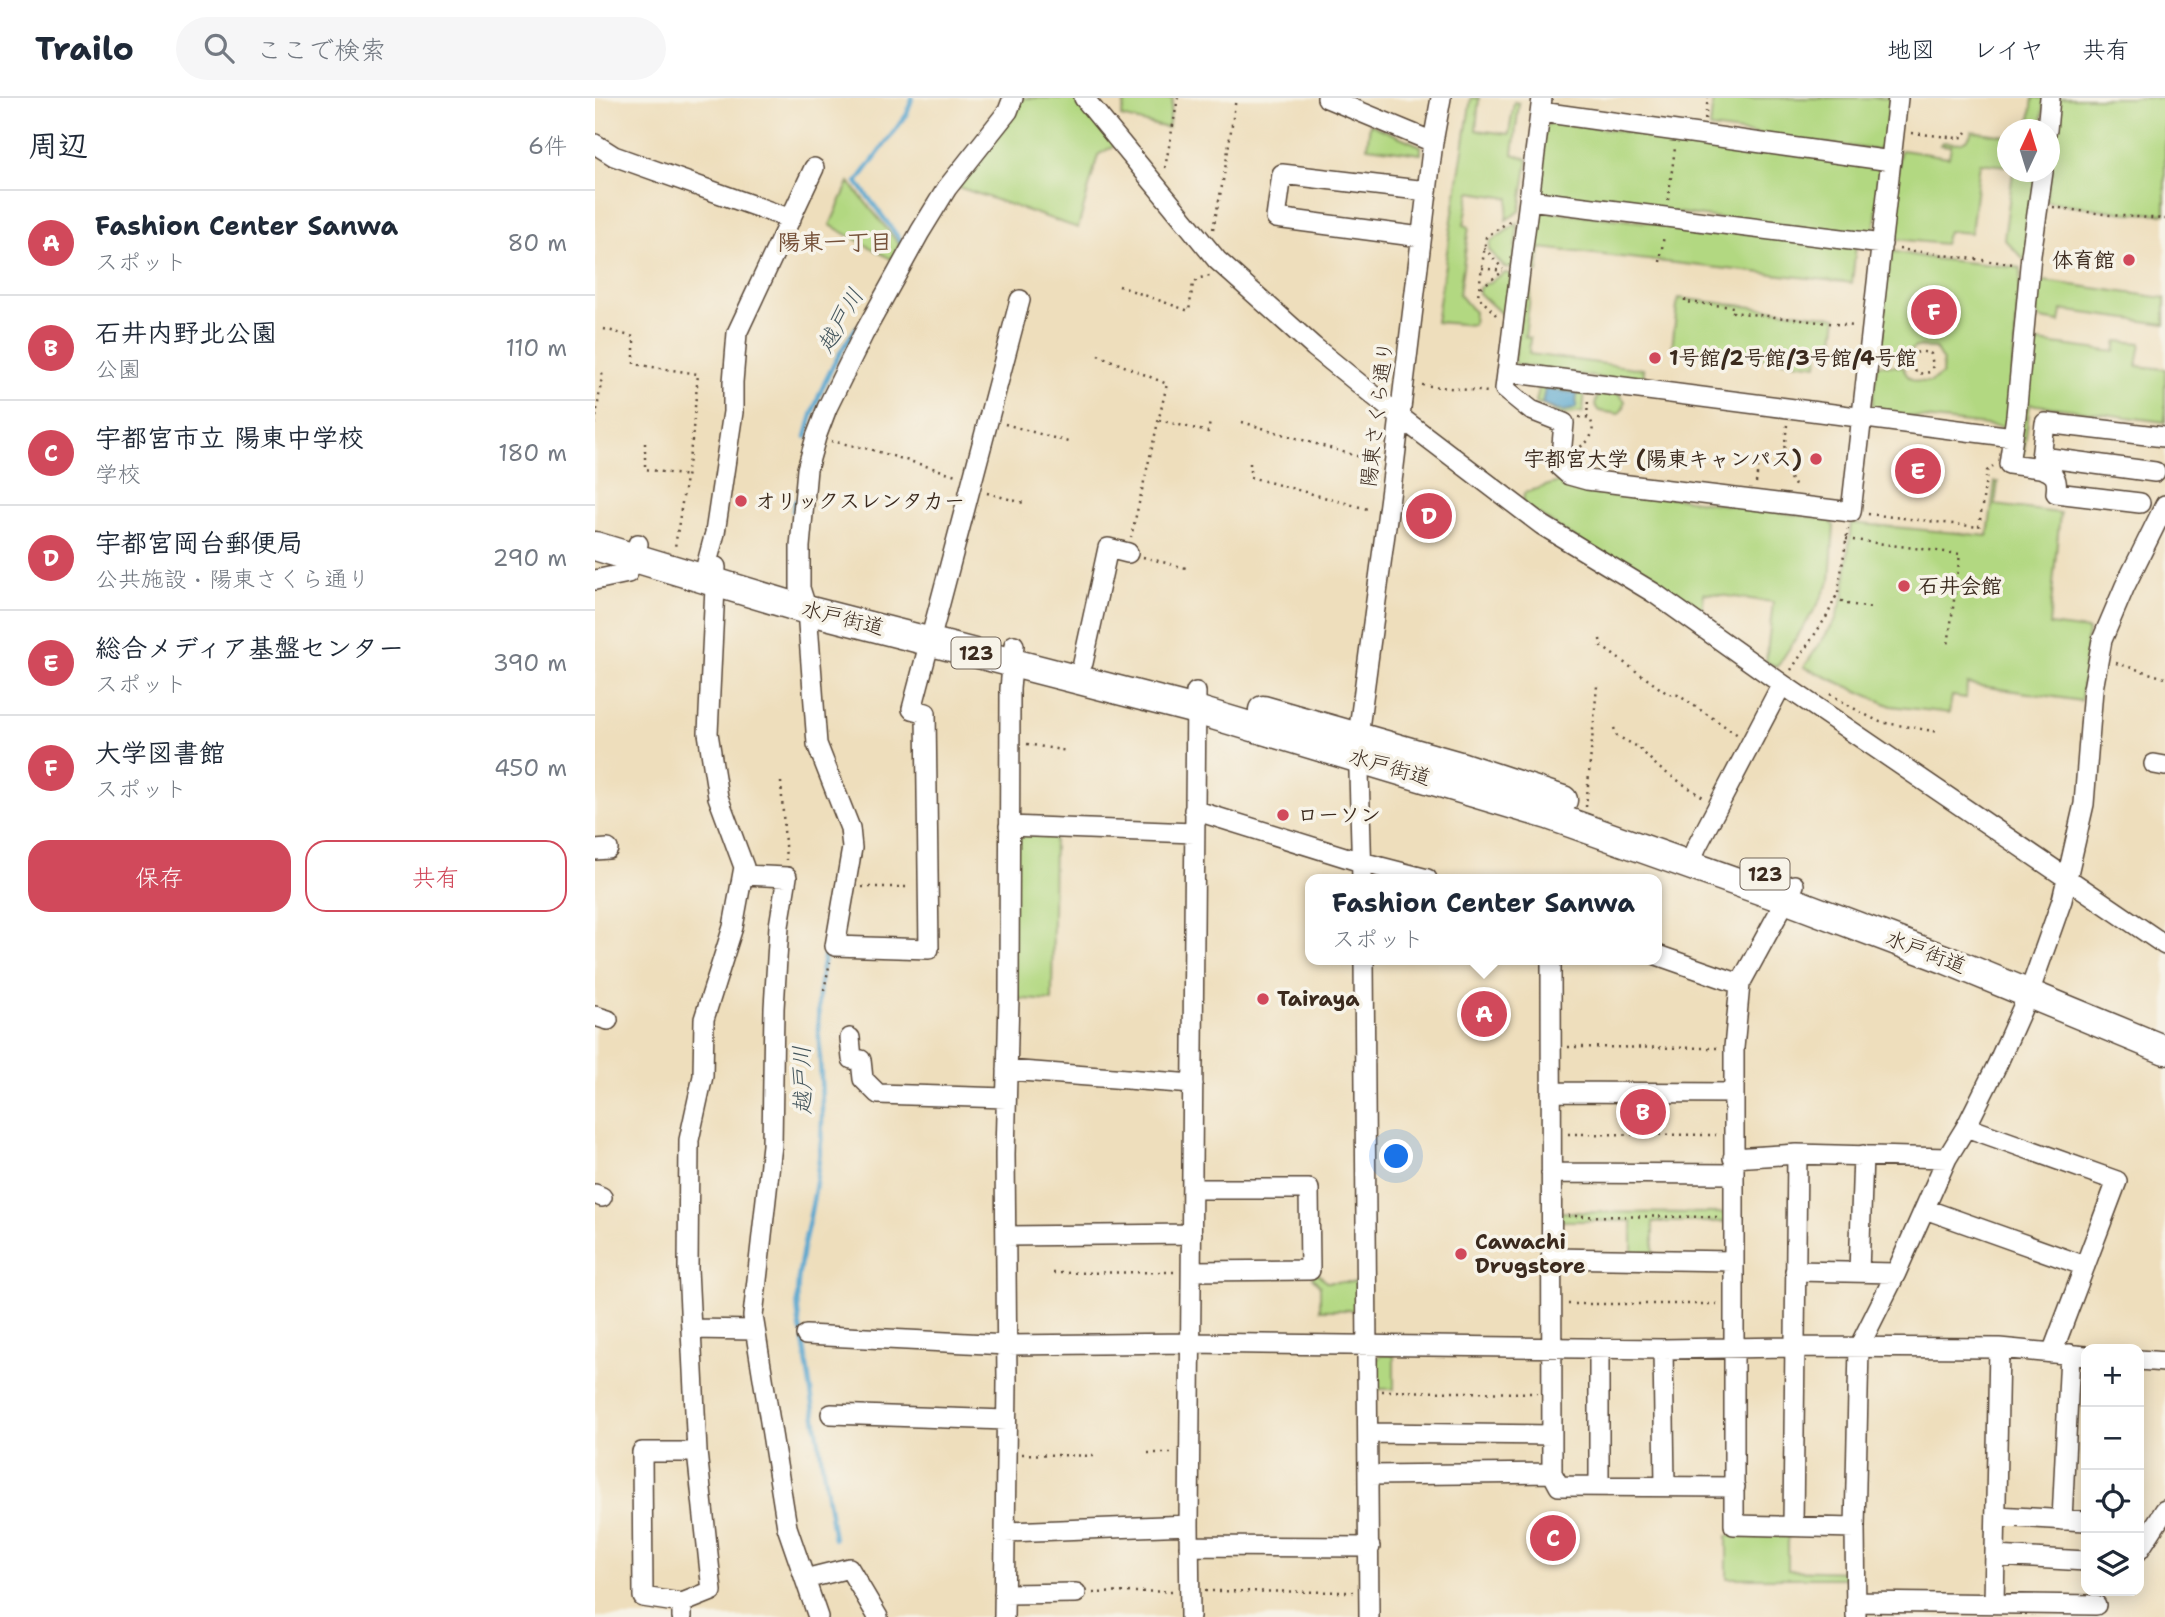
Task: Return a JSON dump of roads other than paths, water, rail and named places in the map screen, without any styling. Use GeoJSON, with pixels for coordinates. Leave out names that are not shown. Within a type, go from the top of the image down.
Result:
{"type":"FeatureCollection","features":[{"type":"Feature","properties":{"kind":"highway","name":"水戸街道"},"geometry":{"type":"LineString","coordinates":[[595,530],[636,551],[710,573],[798,592],[932,633],[1196,701],[1358,747],[1548,815],[1693,856]]}},
{"type":"Feature","properties":{"kind":"highway","name":"水戸街道"},"geometry":{"type":"LineString","coordinates":[[595,546],[673,554],[710,573]]}},
{"type":"Feature","properties":{"kind":"highway","name":"水戸街道"},"geometry":{"type":"LineString","coordinates":[[1014,654],[1083,663],[1196,701]]}},
{"type":"Feature","properties":{"kind":"highway","name":"水戸街道"},"geometry":{"type":"LineString","coordinates":[[1358,747],[1463,767],[1586,807],[1693,856],[2032,985],[2165,1031]]}},
{"type":"Feature","properties":{"kind":"highway","name":"水戸街道"},"geometry":{"type":"LineString","coordinates":[[2032,985],[2165,1050]]}},
{"type":"Feature","properties":{"kind":"street"},"geometry":{"type":"LineString","coordinates":[[1013,98],[1008,111],[947,188],[920,232],[863,335],[827,408],[815,437],[807,469],[798,592],[817,744],[850,828],[852,848],[835,946],[929,949],[926,713],[912,709],[1020,300]]}},
{"type":"Feature","properties":{"kind":"street"},"geometry":{"type":"LineString","coordinates":[[1084,98],[1208,249],[1314,347],[1399,416],[1542,525],[1654,593],[1782,684],[2165,945]]}},
{"type":"Feature","properties":{"kind":"street"},"geometry":{"type":"LineString","coordinates":[[1327,98],[1433,142]]}},
{"type":"Feature","properties":{"kind":"street","name":"陽東さくら通り"},"geometry":{"type":"LineString","coordinates":[[1361,870],[1358,747],[1433,142],[1441,98]]}},
{"type":"Feature","properties":{"kind":"street"},"geometry":{"type":"LineString","coordinates":[[1891,161],[1541,105],[1506,381],[1531,410],[1564,423],[1560,467],[1569,475],[1587,480],[1851,512],[1861,417],[1882,245],[1898,98]]}},
{"type":"Feature","properties":{"kind":"street"},"geometry":{"type":"LineString","coordinates":[[2048,119],[2050,98]]}},
{"type":"Feature","properties":{"kind":"street"},"geometry":{"type":"LineString","coordinates":[[595,144],[614,156],[791,219]]}},
{"type":"Feature","properties":{"kind":"street"},"geometry":{"type":"LineString","coordinates":[[697,1452],[642,1452],[643,1597],[682,1610],[712,1591],[697,1452],[688,1269],[689,1140],[703,1076],[704,1019],[733,927],[744,867],[718,797],[708,733],[710,573],[733,412],[737,332],[814,169]]}},
{"type":"Feature","properties":{"kind":"street"},"geometry":{"type":"LineString","coordinates":[[1421,237],[1276,218],[1277,207],[1282,174],[1427,191]]}},
{"type":"Feature","properties":{"kind":"street"},"geometry":{"type":"LineString","coordinates":[[2042,182],[2029,267],[2009,464],[2041,463],[2155,472]]}},
{"type":"Feature","properties":{"kind":"street"},"geometry":{"type":"LineString","coordinates":[[1529,204],[1666,217],[1882,245]]}},
{"type":"Feature","properties":{"kind":"street"},"geometry":{"type":"LineString","coordinates":[[1506,381],[1789,408],[2013,437]]}},
{"type":"Feature","properties":{"kind":"street"},"geometry":{"type":"LineString","coordinates":[[2041,463],[2045,423],[2164,438]]}},
{"type":"Feature","properties":{"kind":"street"},"geometry":{"type":"LineString","coordinates":[[2041,463],[2056,478],[2056,493],[2140,503]]}},
{"type":"Feature","properties":{"kind":"street"},"geometry":{"type":"LineString","coordinates":[[2096,1604],[1994,1603],[1955,1610],[1856,1609],[1859,1347],[2032,985],[2062,900],[2084,804],[2093,689],[2102,640],[2165,505]]}},
{"type":"Feature","properties":{"kind":"street"},"geometry":{"type":"LineString","coordinates":[[1083,663],[1108,548],[1128,553]]}},
{"type":"Feature","properties":{"kind":"street"},"geometry":{"type":"LineString","coordinates":[[595,580],[628,573],[636,551]]}},
{"type":"Feature","properties":{"kind":"street"},"geometry":{"type":"LineString","coordinates":[[1004,1617],[1010,689],[1014,654]]}},
{"type":"Feature","properties":{"kind":"street"},"geometry":{"type":"LineString","coordinates":[[1693,856],[1782,684]]}},
{"type":"Feature","properties":{"kind":"street"},"geometry":{"type":"LineString","coordinates":[[1190,1617],[1196,701]]}},
{"type":"Feature","properties":{"kind":"street"},"geometry":{"type":"LineString","coordinates":[[1194,810],[1361,870],[1390,874]]}},
{"type":"Feature","properties":{"kind":"street"},"geometry":{"type":"LineString","coordinates":[[1009,826],[1194,833]]}},
{"type":"Feature","properties":{"kind":"street"},"geometry":{"type":"LineString","coordinates":[[743,875],[787,877],[779,926],[774,1007],[772,1145],[753,1316],[787,1527],[818,1617]]}},
{"type":"Feature","properties":{"kind":"street"},"geometry":{"type":"LineString","coordinates":[[1790,892],[1740,985],[1734,1048],[1734,1525],[1855,1528]]}},
{"type":"Feature","properties":{"kind":"street"},"geometry":{"type":"LineString","coordinates":[[1662,957],[1740,985]]}},
{"type":"Feature","properties":{"kind":"street"},"geometry":{"type":"LineString","coordinates":[[1364,965],[1369,1617]]}},
{"type":"Feature","properties":{"kind":"street"},"geometry":{"type":"LineString","coordinates":[[1551,965],[1552,1473],[1559,1486],[1735,1486]]}},
{"type":"Feature","properties":{"kind":"street"},"geometry":{"type":"LineString","coordinates":[[850,1038],[852,1059],[862,1060],[863,1079],[878,1094],[1006,1098]]}},
{"type":"Feature","properties":{"kind":"street"},"geometry":{"type":"LineString","coordinates":[[1007,1070],[1192,1084]]}},
{"type":"Feature","properties":{"kind":"street"},"geometry":{"type":"LineString","coordinates":[[1551,1092],[1734,1093]]}},
{"type":"Feature","properties":{"kind":"street"},"geometry":{"type":"LineString","coordinates":[[1966,1127],[2117,1181],[2085,1266],[2069,1354],[2061,1520]]}},
{"type":"Feature","properties":{"kind":"street"},"geometry":{"type":"LineString","coordinates":[[1551,1173],[1734,1166],[1797,1154],[1947,1158]]}},
{"type":"Feature","properties":{"kind":"street"},"geometry":{"type":"LineString","coordinates":[[1793,1526],[1797,1154]]}},
{"type":"Feature","properties":{"kind":"street"},"geometry":{"type":"LineString","coordinates":[[1859,1272],[1863,1155]]}},
{"type":"Feature","properties":{"kind":"street"},"geometry":{"type":"LineString","coordinates":[[1192,1189],[1309,1189],[1310,1270],[1192,1271]]}},
{"type":"Feature","properties":{"kind":"street"},"geometry":{"type":"LineString","coordinates":[[1924,1209],[2085,1266]]}},
{"type":"Feature","properties":{"kind":"street"},"geometry":{"type":"LineString","coordinates":[[1006,1236],[1192,1234]]}},
{"type":"Feature","properties":{"kind":"street"},"geometry":{"type":"LineString","coordinates":[[1551,1258],[1733,1261]]}},
{"type":"Feature","properties":{"kind":"street"},"geometry":{"type":"LineString","coordinates":[[1795,1271],[1896,1273]]}},
{"type":"Feature","properties":{"kind":"street"},"geometry":{"type":"LineString","coordinates":[[691,1329],[755,1330]]}},
{"type":"Feature","properties":{"kind":"street"},"geometry":{"type":"LineString","coordinates":[[806,1335],[1007,1345],[1191,1343],[1663,1349],[1999,1348],[2069,1354]]}},
{"type":"Feature","properties":{"kind":"street"},"geometry":{"type":"LineString","coordinates":[[1599,1348],[1599,1486]]}},
{"type":"Feature","properties":{"kind":"street"},"geometry":{"type":"LineString","coordinates":[[1994,1603],[1999,1348]]}},
{"type":"Feature","properties":{"kind":"street"},"geometry":{"type":"LineString","coordinates":[[1663,1349],[1665,1486]]}},
{"type":"Feature","properties":{"kind":"street"},"geometry":{"type":"LineString","coordinates":[[2144,1360],[2165,1362]]}},
{"type":"Feature","properties":{"kind":"street"},"geometry":{"type":"LineString","coordinates":[[831,1414],[1006,1420]]}},
{"type":"Feature","properties":{"kind":"street"},"geometry":{"type":"LineString","coordinates":[[1369,1433],[1552,1435]]}},
{"type":"Feature","properties":{"kind":"street"},"geometry":{"type":"LineString","coordinates":[[1369,1475],[1552,1473]]}},
{"type":"Feature","properties":{"kind":"street"},"geometry":{"type":"LineString","coordinates":[[1996,1517],[2081,1521]]}},
{"type":"Feature","properties":{"kind":"street"},"geometry":{"type":"LineString","coordinates":[[2144,1539],[2153,1519]]}},
{"type":"Feature","properties":{"kind":"street"},"geometry":{"type":"LineString","coordinates":[[1005,1532],[1189,1525]]}},
{"type":"Feature","properties":{"kind":"street"},"geometry":{"type":"LineString","coordinates":[[1189,1546],[1370,1547]]}},
{"type":"Feature","properties":{"kind":"street"},"geometry":{"type":"LineString","coordinates":[[1995,1556],[2081,1561]]}},
{"type":"Feature","properties":{"kind":"street"},"geometry":{"type":"LineString","coordinates":[[805,1579],[849,1568],[878,1617]]}},
{"type":"Feature","properties":{"kind":"street"},"geometry":{"type":"LineString","coordinates":[[1004,1594],[1076,1593]]}},
{"type":"Feature","properties":{"kind":"water"},"geometry":{"type":"Polygon","coordinates":[[[1545,389],[1577,393],[1576,408],[1559,410],[1542,403],[1545,389]]]}},
{"type":"Feature","properties":{"kind":"waterway","name":"越戸川"},"geometry":{"type":"LineString","coordinates":[[904,245],[857,182],[907,114],[912,98]]}},
{"type":"Feature","properties":{"kind":"waterway","name":"越戸川"},"geometry":{"type":"LineString","coordinates":[[806,437],[826,380],[856,328]]}},
{"type":"Feature","properties":{"kind":"waterway","name":"越戸川"},"geometry":{"type":"LineString","coordinates":[[793,511],[795,501]]}},
{"type":"Feature","properties":{"kind":"waterway","name":"越戸川"},"geometry":{"type":"LineString","coordinates":[[801,1332],[798,1280],[821,1142],[822,1093],[818,1019],[827,945]]}},
{"type":"Feature","properties":{"kind":"waterway","name":"越戸川"},"geometry":{"type":"LineString","coordinates":[[803,1340],[834,1539]]}},
{"type":"Feature","properties":{"kind":"place","name":"体育館"},"geometry":{"type":"Point","coordinates":[2129,260]}},
{"type":"Feature","properties":{"kind":"place","name":"大学図書館"},"geometry":{"type":"Point","coordinates":[1934,312]}},
{"type":"Feature","properties":{"kind":"place","name":"1号館/2号館/3号館/4号館"},"geometry":{"type":"Point","coordinates":[1655,358]}},
{"type":"Feature","properties":{"kind":"place","name":"宇都宮大学 (陽東キャンパス)"},"geometry":{"type":"Point","coordinates":[1816,459]}},
{"type":"Feature","properties":{"kind":"place","name":"総合メディア基盤センター"},"geometry":{"type":"Point","coordinates":[1918,471]}},
{"type":"Feature","properties":{"kind":"place","name":"オリックスレンタカー"},"geometry":{"type":"Point","coordinates":[741,501]}},
{"type":"Feature","properties":{"kind":"place","name":"宇都宮岡台郵便局"},"geometry":{"type":"Point","coordinates":[1429,516]}},
{"type":"Feature","properties":{"kind":"place","name":"石井会館"},"geometry":{"type":"Point","coordinates":[1904,586]}},
{"type":"Feature","properties":{"kind":"place","name":"ローソン"},"geometry":{"type":"Point","coordinates":[1283,815]}},
{"type":"Feature","properties":{"kind":"place","name":"Tairaya"},"geometry":{"type":"Point","coordinates":[1263,999]}},
{"type":"Feature","properties":{"kind":"place","name":"Fashion Center Sanwa"},"geometry":{"type":"Point","coordinates":[1484,1014]}},
{"type":"Feature","properties":{"kind":"place","name":"石井内野北公園"},"geometry":{"type":"Point","coordinates":[1643,1112]}},
{"type":"Feature","properties":{"kind":"place","name":"Cawachi Drugstore"},"geometry":{"type":"Point","coordinates":[1461,1254]}},
{"type":"Feature","properties":{"kind":"place","name":"宇都宮市立 陽東中学校"},"geometry":{"type":"Point","coordinates":[1553,1538]}},
{"type":"Feature","properties":{"kind":"district","name":"陽東一丁目"},"geometry":{"type":"Point","coordinates":[835,242]}}]}
